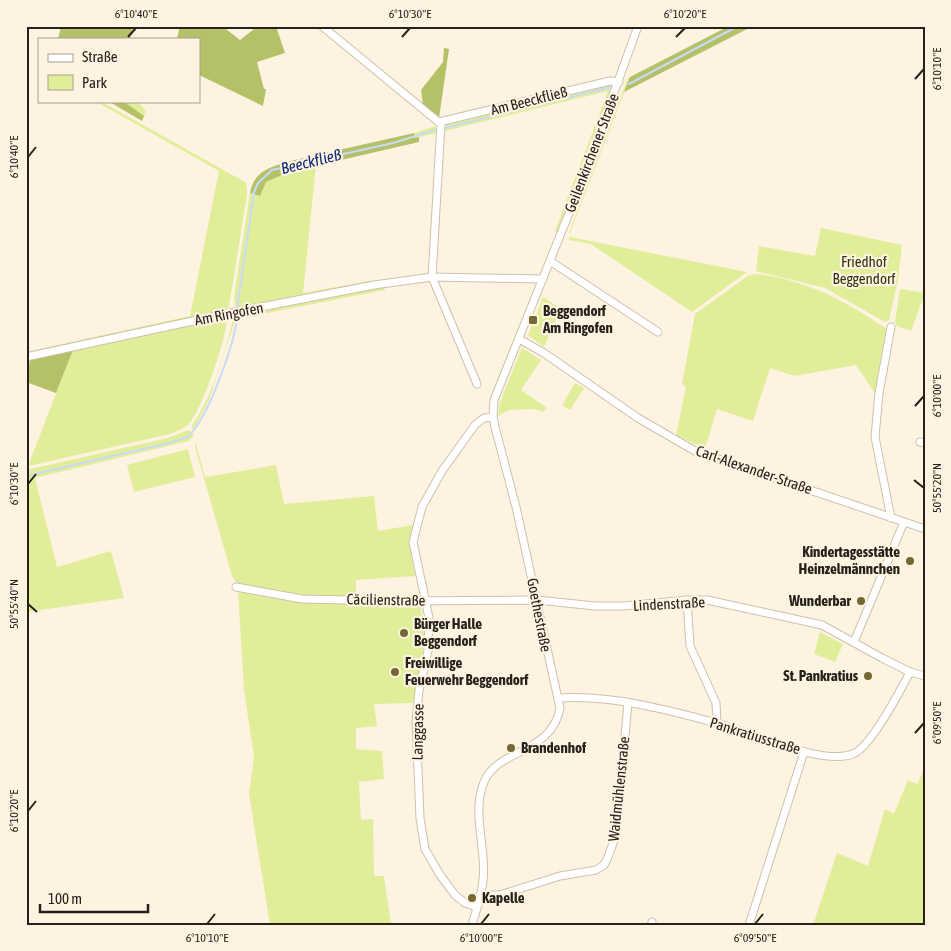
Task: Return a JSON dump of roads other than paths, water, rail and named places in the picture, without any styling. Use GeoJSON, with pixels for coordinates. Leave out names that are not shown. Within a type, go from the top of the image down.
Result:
{"type":"FeatureCollection","features":[{"type":"Feature","properties":{"kind":"street"},"geometry":{"type":"LineString","coordinates":[[322,26],[439,122],[441,131],[432,277],[477,384]]}},
{"type":"Feature","properties":{"kind":"street","name":"Geilenkirchener Straße"},"geometry":{"type":"LineString","coordinates":[[543,279],[619,82],[638,26]]}},
{"type":"Feature","properties":{"kind":"street","name":"Am Beeckfließ"},"geometry":{"type":"LineString","coordinates":[[439,122],[610,82],[619,82]]}},
{"type":"Feature","properties":{"kind":"street"},"geometry":{"type":"LineString","coordinates":[[550,261],[658,332]]}},
{"type":"Feature","properties":{"kind":"street","name":"Am Ringofen"},"geometry":{"type":"LineString","coordinates":[[26,357],[230,313],[365,287],[432,277],[543,279]]}},
{"type":"Feature","properties":{"kind":"street","name":"Goethestraße"},"geometry":{"type":"LineString","coordinates":[[472,925],[483,880],[479,802],[484,783],[498,766],[543,738],[553,729],[558,720],[558,698],[546,652],[537,600],[493,417],[494,400],[543,279]]}},
{"type":"Feature","properties":{"kind":"street"},"geometry":{"type":"LineString","coordinates":[[891,327],[879,393],[875,437],[891,518]]}},
{"type":"Feature","properties":{"kind":"street","name":"Carl-Alexander-Straße"},"geometry":{"type":"LineString","coordinates":[[519,338],[638,418],[695,451],[925,529]]}},
{"type":"Feature","properties":{"kind":"street","name":"Langgasse"},"geometry":{"type":"LineString","coordinates":[[477,907],[465,903],[455,895],[440,875],[425,849],[418,790],[416,722],[419,690],[428,651],[429,618],[413,542],[422,507],[468,434],[484,418],[493,417]]}},
{"type":"Feature","properties":{"kind":"street"},"geometry":{"type":"LineString","coordinates":[[854,642],[904,522]]}},
{"type":"Feature","properties":{"kind":"street","name":"Cäcilienstraße"},"geometry":{"type":"LineString","coordinates":[[236,587],[302,598],[537,600]]}},
{"type":"Feature","properties":{"kind":"street","name":"Lindenstraße"},"geometry":{"type":"LineString","coordinates":[[537,600],[571,605],[624,606],[707,600],[822,625],[910,672],[925,676]]}},
{"type":"Feature","properties":{"kind":"street"},"geometry":{"type":"LineString","coordinates":[[687,600],[690,646],[716,703],[717,723]]}},
{"type":"Feature","properties":{"kind":"street","name":"Pankratiusstraße"},"geometry":{"type":"LineString","coordinates":[[558,698],[591,697],[628,703],[717,723],[804,752],[842,757],[861,749],[893,704],[910,672]]}},
{"type":"Feature","properties":{"kind":"street","name":"Waidmühlenstraße"},"geometry":{"type":"LineString","coordinates":[[480,895],[500,895],[560,876],[596,870],[604,865],[614,846],[616,835],[628,703]]}},
{"type":"Feature","properties":{"kind":"street"},"geometry":{"type":"LineString","coordinates":[[749,925],[804,752]]}},
{"type":"Feature","properties":{"kind":"waterway","name":"Beeckfließ"},"geometry":{"type":"LineString","coordinates":[[629,84],[738,26]]}},
{"type":"Feature","properties":{"kind":"waterway","name":"Beeckfließ"},"geometry":{"type":"LineString","coordinates":[[445,128],[611,87]]}},
{"type":"Feature","properties":{"kind":"waterway","name":"Beeckfließ"},"geometry":{"type":"LineString","coordinates":[[237,309],[254,192],[258,183],[272,170],[393,143],[435,130]]}},
{"type":"Feature","properties":{"kind":"waterway","name":"Beeckfließ"},"geometry":{"type":"LineString","coordinates":[[193,431],[200,422],[214,394],[231,344],[237,318]]}},
{"type":"Feature","properties":{"kind":"waterway","name":"Beeckfließ"},"geometry":{"type":"LineString","coordinates":[[26,476],[169,443],[188,437],[192,432]]}},
{"type":"Feature","properties":{"kind":"place","name":"Beggendorf Am Ringofen"},"geometry":{"type":"Point","coordinates":[533,320]}},
{"type":"Feature","properties":{"kind":"place","name":"Kindertagesstätte Heinzelmännchen"},"geometry":{"type":"Point","coordinates":[910,561]}},
{"type":"Feature","properties":{"kind":"place","name":"Wunderbar"},"geometry":{"type":"Point","coordinates":[861,601]}},
{"type":"Feature","properties":{"kind":"place","name":"Bürger Halle Beggendorf"},"geometry":{"type":"Point","coordinates":[404,633]}},
{"type":"Feature","properties":{"kind":"place","name":"Freiwillige Feuerwehr Beggendorf"},"geometry":{"type":"Point","coordinates":[395,672]}},
{"type":"Feature","properties":{"kind":"place","name":"St. Pankratius"},"geometry":{"type":"Point","coordinates":[868,676]}},
{"type":"Feature","properties":{"kind":"place","name":"Brandenhof"},"geometry":{"type":"Point","coordinates":[511,748]}},
{"type":"Feature","properties":{"kind":"place","name":"Kapelle"},"geometry":{"type":"Point","coordinates":[472,898]}},
{"type":"Feature","properties":{"kind":"park label","name":"Friedhof Beggendorf"},"geometry":{"type":"Point","coordinates":[864,270]}}]}
